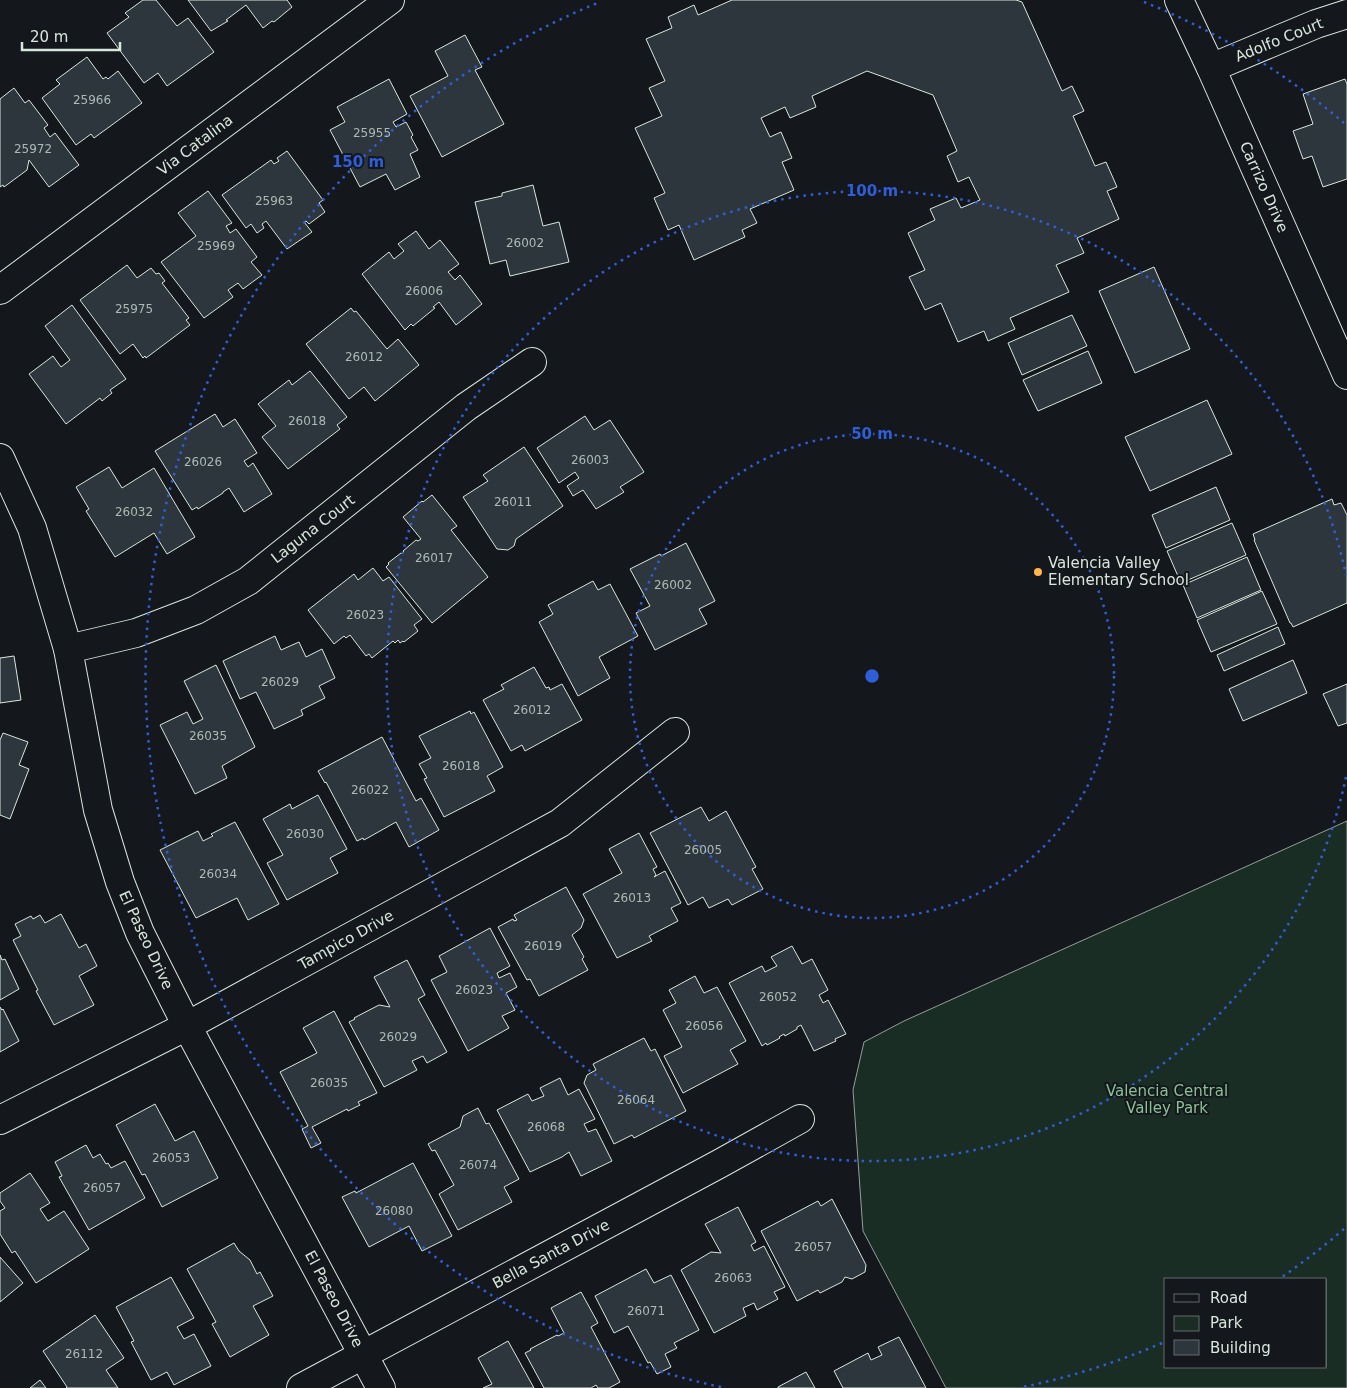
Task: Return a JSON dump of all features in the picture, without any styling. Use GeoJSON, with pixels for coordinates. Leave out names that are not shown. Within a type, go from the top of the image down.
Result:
{"type":"FeatureCollection","features":[{"type":"Feature","properties":{"kind":"street","name":"Via Catalina"},"geometry":{"type":"LineString","coordinates":[[0,290],[390,0]]}},
{"type":"Feature","properties":{"kind":"street","name":"Carrizo Drive"},"geometry":{"type":"LineString","coordinates":[[1179,0],[1347,375]]}},
{"type":"Feature","properties":{"kind":"street","name":"Adolfo Court"},"geometry":{"type":"LineString","coordinates":[[1211,68],[1316,24],[1347,14]]}},
{"type":"Feature","properties":{"kind":"street","name":"Laguna Court"},"geometry":{"type":"LineString","coordinates":[[68,649],[136,633],[196,610],[248,581],[466,407],[532,362]]}},
{"type":"Feature","properties":{"kind":"street","name":"El Paseo Drive"},"geometry":{"type":"LineString","coordinates":[[0,458],[32,528],[68,649],[98,810],[120,882],[140,933],[187,1026],[381,1388]]}},
{"type":"Feature","properties":{"kind":"street","name":"Tampico Drive"},"geometry":{"type":"LineString","coordinates":[[0,1120],[187,1026],[560,823],[675,732]]}},
{"type":"Feature","properties":{"kind":"street","name":"Bella Santa Drive"},"geometry":{"type":"LineString","coordinates":[[302,1388],[800,1118]]}},
{"type":"Feature","properties":{"kind":"green space","name":"Valencia Central Valley Park"},"geometry":{"type":"Polygon","coordinates":[[[1347,821],[1347,1388],[946,1388],[863,1231],[853,1090],[864,1042],[904,1021],[1347,821]]]}},
{"type":"Feature","properties":{"kind":"building"},"geometry":{"type":"Polygon","coordinates":[[[143,0],[156,0],[177,26],[188,18],[214,52],[167,86],[158,73],[144,83],[107,33],[129,17],[125,13],[143,0]]]}},
{"type":"Feature","properties":{"kind":"building"},"geometry":{"type":"Polygon","coordinates":[[[188,0],[287,0],[292,7],[274,22],[272,21],[263,28],[246,5],[226,20],[228,21],[211,31],[188,0]]]}},
{"type":"Feature","properties":{"kind":"building"},"geometry":{"type":"Polygon","coordinates":[[[732,0],[1016,0],[1022,2],[1062,91],[1072,86],[1084,111],[1073,116],[1095,166],[1106,162],[1117,187],[1107,191],[1119,219],[1077,238],[1084,253],[1056,265],[1069,292],[1010,318],[1015,329],[988,341],[984,331],[958,342],[941,303],[925,310],[909,277],[925,270],[908,233],[935,220],[930,209],[956,198],[961,208],[980,200],[969,177],[958,182],[947,156],[957,151],[933,95],[867,71],[812,96],[816,107],[790,118],[785,107],[761,118],[770,137],[781,132],[792,158],[782,162],[794,190],[750,209],[757,223],[742,230],[745,237],[694,260],[679,225],[668,230],[654,198],[665,193],[635,128],[662,116],[649,88],[665,81],[646,39],[672,28],[668,17],[694,5],[698,15],[732,0]]]}},
{"type":"Feature","properties":{"kind":"building"},"geometry":{"type":"Polygon","coordinates":[[[465,35],[482,67],[475,70],[504,124],[442,157],[410,96],[448,76],[435,51],[465,35]]]}},
{"type":"Feature","properties":{"kind":"building"},"geometry":{"type":"Polygon","coordinates":[[[87,57],[103,79],[106,77],[108,79],[118,71],[142,103],[94,138],[91,134],[76,145],[42,98],[60,84],[56,80],[87,57]]]}},
{"type":"Feature","properties":{"kind":"building"},"geometry":{"type":"Polygon","coordinates":[[[389,79],[407,114],[393,122],[396,127],[406,122],[413,135],[411,137],[418,150],[410,154],[420,177],[395,190],[386,174],[360,187],[330,130],[345,122],[337,107],[389,79]]]}},
{"type":"Feature","properties":{"kind":"building"},"geometry":{"type":"Polygon","coordinates":[[[1345,79],[1347,84],[1347,179],[1323,187],[1312,156],[1303,159],[1293,131],[1313,124],[1303,94],[1345,79]]]}},
{"type":"Feature","properties":{"kind":"building"},"geometry":{"type":"Polygon","coordinates":[[[14,88],[25,103],[29,100],[48,125],[44,128],[50,137],[55,133],[79,165],[49,187],[29,160],[27,170],[4,187],[3,185],[0,187],[0,99],[14,88]]]}},
{"type":"Feature","properties":{"kind":"building"},"geometry":{"type":"Polygon","coordinates":[[[287,151],[323,200],[319,203],[325,212],[309,224],[306,221],[304,222],[312,232],[287,249],[266,221],[262,224],[264,228],[257,233],[251,224],[246,228],[222,195],[271,160],[274,164],[279,161],[277,158],[287,151]]]}},
{"type":"Feature","properties":{"kind":"building"},"geometry":{"type":"Polygon","coordinates":[[[533,185],[543,226],[559,222],[569,262],[510,276],[506,260],[490,264],[475,202],[502,196],[502,193],[533,185]]]}},
{"type":"Feature","properties":{"kind":"building"},"geometry":{"type":"Polygon","coordinates":[[[208,191],[232,223],[226,226],[230,233],[236,229],[257,257],[251,262],[262,275],[243,289],[238,283],[228,290],[233,297],[204,318],[161,262],[196,236],[178,213],[208,191]]]}},
{"type":"Feature","properties":{"kind":"building"},"geometry":{"type":"Polygon","coordinates":[[[416,231],[429,249],[440,240],[459,264],[448,272],[455,280],[460,275],[482,304],[456,325],[439,302],[433,307],[435,308],[413,326],[411,324],[405,330],[362,274],[389,252],[394,259],[404,251],[398,244],[416,231]]]}},
{"type":"Feature","properties":{"kind":"building"},"geometry":{"type":"Polygon","coordinates":[[[127,265],[137,278],[151,268],[156,274],[159,273],[165,281],[162,283],[189,318],[186,320],[190,325],[146,358],[145,356],[143,358],[133,344],[120,354],[80,300],[127,265]]]}},
{"type":"Feature","properties":{"kind":"building"},"geometry":{"type":"Polygon","coordinates":[[[1154,267],[1190,349],[1135,373],[1099,291],[1154,267]]]}},
{"type":"Feature","properties":{"kind":"building"},"geometry":{"type":"Polygon","coordinates":[[[72,305],[126,379],[110,390],[112,393],[102,401],[100,398],[66,424],[29,374],[53,356],[61,367],[70,360],[45,326],[72,305]]]}},
{"type":"Feature","properties":{"kind":"building"},"geometry":{"type":"Polygon","coordinates":[[[351,308],[354,312],[356,311],[387,349],[398,339],[419,365],[375,401],[364,387],[349,399],[306,344],[351,308]]]}},
{"type":"Feature","properties":{"kind":"building"},"geometry":{"type":"Polygon","coordinates":[[[1072,315],[1087,346],[1022,375],[1008,343],[1072,315]]]}},
{"type":"Feature","properties":{"kind":"building"},"geometry":{"type":"Polygon","coordinates":[[[1088,351],[1102,383],[1038,411],[1023,380],[1088,351]]]}},
{"type":"Feature","properties":{"kind":"building"},"geometry":{"type":"Polygon","coordinates":[[[310,371],[347,417],[337,425],[340,429],[288,469],[262,437],[276,426],[258,404],[289,380],[292,385],[310,371]]]}},
{"type":"Feature","properties":{"kind":"building"},"geometry":{"type":"Polygon","coordinates":[[[1207,400],[1232,454],[1150,491],[1125,437],[1207,400]]]}},
{"type":"Feature","properties":{"kind":"building"},"geometry":{"type":"Polygon","coordinates":[[[215,414],[223,427],[235,419],[257,453],[244,461],[248,467],[253,463],[272,494],[244,512],[229,488],[198,509],[197,507],[192,510],[155,451],[215,414]]]}},
{"type":"Feature","properties":{"kind":"building"},"geometry":{"type":"Polygon","coordinates":[[[585,416],[594,430],[610,420],[644,472],[620,487],[624,492],[596,509],[583,490],[573,496],[567,486],[579,478],[575,472],[559,483],[537,448],[585,416]]]}},
{"type":"Feature","properties":{"kind":"building"},"geometry":{"type":"Polygon","coordinates":[[[524,447],[563,506],[516,539],[514,546],[508,550],[497,549],[463,497],[488,481],[483,475],[524,447]]]}},
{"type":"Feature","properties":{"kind":"building"},"geometry":{"type":"Polygon","coordinates":[[[109,467],[122,488],[154,468],[195,537],[167,554],[154,533],[115,557],[86,511],[89,509],[76,487],[109,467]]]}},
{"type":"Feature","properties":{"kind":"building"},"geometry":{"type":"Polygon","coordinates":[[[1216,487],[1230,520],[1166,548],[1152,515],[1216,487]]]}},
{"type":"Feature","properties":{"kind":"building"},"geometry":{"type":"Polygon","coordinates":[[[432,495],[457,526],[451,530],[488,577],[432,623],[386,567],[388,563],[402,554],[416,540],[421,539],[403,517],[432,495]]]}},
{"type":"Feature","properties":{"kind":"building"},"geometry":{"type":"Polygon","coordinates":[[[1332,499],[1334,505],[1341,503],[1347,515],[1347,603],[1293,627],[1253,534],[1332,499]]]}},
{"type":"Feature","properties":{"kind":"building"},"geometry":{"type":"Polygon","coordinates":[[[1232,523],[1246,555],[1181,583],[1167,551],[1232,523]]]}},
{"type":"Feature","properties":{"kind":"building"},"geometry":{"type":"Polygon","coordinates":[[[686,543],[715,601],[699,609],[707,624],[655,650],[636,613],[650,606],[630,569],[686,543]]]}},
{"type":"Feature","properties":{"kind":"building"},"geometry":{"type":"Polygon","coordinates":[[[1247,557],[1261,590],[1197,618],[1183,585],[1247,557]]]}},
{"type":"Feature","properties":{"kind":"building"},"geometry":{"type":"Polygon","coordinates":[[[373,568],[383,581],[389,577],[422,619],[414,625],[418,631],[404,642],[400,643],[398,640],[395,643],[393,641],[372,658],[369,654],[366,656],[350,635],[346,638],[344,636],[334,644],[308,610],[354,574],[358,580],[373,568]]]}},
{"type":"Feature","properties":{"kind":"building"},"geometry":{"type":"Polygon","coordinates":[[[593,581],[598,590],[610,584],[638,636],[599,657],[610,678],[578,696],[539,622],[553,614],[548,605],[593,581]]]}},
{"type":"Feature","properties":{"kind":"building"},"geometry":{"type":"Polygon","coordinates":[[[1262,591],[1277,624],[1211,652],[1197,620],[1262,591]]]}},
{"type":"Feature","properties":{"kind":"building"},"geometry":{"type":"Polygon","coordinates":[[[1278,627],[1285,644],[1224,671],[1217,655],[1278,627]]]}},
{"type":"Feature","properties":{"kind":"building"},"geometry":{"type":"Polygon","coordinates":[[[275,636],[281,650],[299,642],[306,657],[322,649],[335,678],[319,686],[325,698],[301,710],[303,715],[274,729],[256,692],[240,699],[223,661],[275,636]]]}},
{"type":"Feature","properties":{"kind":"building"},"geometry":{"type":"Polygon","coordinates":[[[14,656],[21,700],[0,703],[0,658],[14,656]]]}},
{"type":"Feature","properties":{"kind":"building"},"geometry":{"type":"Polygon","coordinates":[[[1293,660],[1307,693],[1243,721],[1229,689],[1293,660]]]}},
{"type":"Feature","properties":{"kind":"building"},"geometry":{"type":"Polygon","coordinates":[[[216,665],[255,747],[222,766],[227,778],[195,794],[160,725],[187,712],[193,724],[203,719],[184,681],[216,665]]]}},
{"type":"Feature","properties":{"kind":"building"},"geometry":{"type":"Polygon","coordinates":[[[534,667],[546,688],[549,687],[550,690],[562,684],[582,720],[525,751],[522,745],[511,751],[483,700],[504,689],[501,685],[534,667]]]}},
{"type":"Feature","properties":{"kind":"building"},"geometry":{"type":"Polygon","coordinates":[[[1347,684],[1347,723],[1338,726],[1323,694],[1347,684]]]}},
{"type":"Feature","properties":{"kind":"building"},"geometry":{"type":"Polygon","coordinates":[[[470,711],[471,714],[474,712],[503,767],[487,776],[495,791],[444,817],[424,779],[427,778],[419,764],[431,758],[419,736],[470,711]]]}},
{"type":"Feature","properties":{"kind":"building"},"geometry":{"type":"Polygon","coordinates":[[[3,733],[28,742],[19,765],[29,769],[10,819],[0,815],[0,740],[3,733]]]}},
{"type":"Feature","properties":{"kind":"building"},"geometry":{"type":"Polygon","coordinates":[[[382,737],[416,801],[421,798],[439,830],[409,847],[396,822],[364,840],[363,838],[357,841],[326,782],[318,771],[382,737]]]}},
{"type":"Feature","properties":{"kind":"building"},"geometry":{"type":"Polygon","coordinates":[[[318,795],[347,849],[330,858],[338,873],[287,900],[267,863],[283,855],[263,819],[290,804],[292,809],[318,795]]]}},
{"type":"Feature","properties":{"kind":"building"},"geometry":{"type":"Polygon","coordinates":[[[701,807],[709,821],[726,811],[756,867],[752,869],[763,889],[732,905],[728,899],[709,908],[703,897],[688,905],[650,833],[701,807]]]}},
{"type":"Feature","properties":{"kind":"building"},"geometry":{"type":"Polygon","coordinates":[[[235,822],[279,904],[248,920],[237,898],[196,918],[160,850],[198,831],[203,841],[213,836],[211,834],[235,822]]]}},
{"type":"Feature","properties":{"kind":"building"},"geometry":{"type":"Polygon","coordinates":[[[639,833],[657,867],[653,869],[656,875],[654,877],[665,871],[681,903],[671,908],[678,921],[649,936],[652,941],[617,958],[583,894],[622,873],[609,849],[639,833]]]}},
{"type":"Feature","properties":{"kind":"building"},"geometry":{"type":"Polygon","coordinates":[[[566,887],[584,920],[581,928],[572,935],[584,957],[582,959],[588,970],[539,996],[530,979],[527,980],[498,927],[513,919],[514,921],[517,920],[514,915],[566,887]]]}},
{"type":"Feature","properties":{"kind":"building"},"geometry":{"type":"Polygon","coordinates":[[[61,914],[79,948],[86,944],[97,966],[79,976],[94,1005],[54,1025],[13,940],[21,936],[15,924],[31,916],[33,919],[40,915],[45,923],[61,914]]]}},
{"type":"Feature","properties":{"kind":"building"},"geometry":{"type":"Polygon","coordinates":[[[490,928],[510,966],[497,973],[499,978],[510,973],[517,987],[506,993],[515,1010],[502,1016],[509,1028],[468,1051],[431,980],[447,972],[439,956],[490,928]]]}},
{"type":"Feature","properties":{"kind":"building"},"geometry":{"type":"Polygon","coordinates":[[[792,946],[802,964],[812,959],[828,990],[819,995],[823,1003],[828,1000],[846,1034],[814,1051],[801,1025],[785,1036],[784,1034],[780,1038],[762,1046],[729,983],[762,966],[765,972],[777,966],[771,957],[792,946]]]}},
{"type":"Feature","properties":{"kind":"building"},"geometry":{"type":"Polygon","coordinates":[[[0,955],[2,960],[5,959],[19,989],[0,1000],[0,955]]]}},
{"type":"Feature","properties":{"kind":"building"},"geometry":{"type":"Polygon","coordinates":[[[407,960],[425,995],[418,999],[447,1052],[427,1063],[423,1056],[412,1061],[417,1070],[384,1087],[349,1022],[379,1005],[390,1007],[374,977],[407,960]]]}},
{"type":"Feature","properties":{"kind":"building"},"geometry":{"type":"Polygon","coordinates":[[[695,976],[704,993],[717,987],[746,1041],[730,1050],[738,1064],[683,1093],[664,1056],[682,1047],[663,1010],[676,1003],[669,990],[695,976]]]}},
{"type":"Feature","properties":{"kind":"building"},"geometry":{"type":"Polygon","coordinates":[[[0,1007],[3,1009],[19,1041],[0,1052],[0,1007]]]}},
{"type":"Feature","properties":{"kind":"building"},"geometry":{"type":"Polygon","coordinates":[[[334,1011],[377,1093],[358,1102],[360,1105],[348,1111],[347,1109],[312,1127],[321,1143],[311,1148],[302,1129],[308,1126],[280,1072],[317,1053],[303,1028],[334,1011]]]}},
{"type":"Feature","properties":{"kind":"building"},"geometry":{"type":"Polygon","coordinates":[[[644,1038],[651,1051],[655,1049],[686,1111],[634,1138],[632,1135],[614,1144],[584,1083],[587,1075],[596,1070],[593,1064],[644,1038]]]}},
{"type":"Feature","properties":{"kind":"building"},"geometry":{"type":"Polygon","coordinates":[[[560,1078],[568,1095],[579,1089],[595,1119],[584,1124],[588,1132],[596,1129],[612,1161],[581,1176],[569,1152],[530,1172],[497,1110],[528,1094],[532,1101],[544,1096],[540,1088],[560,1078]]]}},
{"type":"Feature","properties":{"kind":"building"},"geometry":{"type":"Polygon","coordinates":[[[155,1104],[175,1141],[194,1131],[218,1178],[162,1207],[145,1174],[142,1175],[116,1125],[155,1104]]]}},
{"type":"Feature","properties":{"kind":"building"},"geometry":{"type":"Polygon","coordinates":[[[478,1108],[486,1124],[489,1123],[519,1179],[504,1187],[512,1202],[458,1230],[439,1194],[454,1185],[435,1150],[432,1151],[428,1144],[460,1127],[463,1116],[478,1108]]]}},
{"type":"Feature","properties":{"kind":"building"},"geometry":{"type":"Polygon","coordinates":[[[86,1145],[93,1158],[100,1154],[111,1168],[125,1161],[145,1198],[89,1230],[59,1177],[62,1176],[55,1162],[86,1145]]]}},
{"type":"Feature","properties":{"kind":"building"},"geometry":{"type":"Polygon","coordinates":[[[413,1163],[452,1236],[422,1251],[409,1226],[369,1247],[342,1197],[355,1191],[356,1193],[413,1163]]]}},
{"type":"Feature","properties":{"kind":"building"},"geometry":{"type":"Polygon","coordinates":[[[30,1173],[50,1203],[40,1209],[48,1221],[64,1211],[89,1249],[36,1283],[15,1251],[12,1253],[0,1234],[0,1211],[5,1208],[0,1201],[0,1193],[30,1173]]]}},
{"type":"Feature","properties":{"kind":"building"},"geometry":{"type":"Polygon","coordinates":[[[832,1199],[866,1265],[865,1272],[852,1279],[845,1277],[842,1282],[820,1293],[818,1290],[797,1301],[761,1231],[818,1201],[821,1206],[832,1199]]]}},
{"type":"Feature","properties":{"kind":"building"},"geometry":{"type":"Polygon","coordinates":[[[738,1207],[756,1242],[751,1245],[754,1251],[764,1246],[785,1287],[774,1292],[778,1299],[757,1310],[754,1303],[743,1308],[746,1316],[714,1333],[681,1270],[711,1252],[721,1253],[705,1224],[738,1207]]]}},
{"type":"Feature","properties":{"kind":"building"},"geometry":{"type":"Polygon","coordinates":[[[234,1243],[239,1251],[250,1260],[257,1274],[260,1272],[273,1296],[253,1306],[269,1335],[230,1357],[212,1324],[216,1322],[187,1269],[234,1243]]]}},
{"type":"Feature","properties":{"kind":"building"},"geometry":{"type":"Polygon","coordinates":[[[0,1257],[23,1283],[0,1302],[0,1257]]]}},
{"type":"Feature","properties":{"kind":"building"},"geometry":{"type":"Polygon","coordinates":[[[646,1269],[654,1283],[671,1275],[699,1330],[674,1343],[677,1348],[665,1354],[671,1367],[657,1374],[650,1362],[648,1363],[628,1326],[614,1333],[595,1296],[646,1269]]]}},
{"type":"Feature","properties":{"kind":"building"},"geometry":{"type":"Polygon","coordinates":[[[171,1277],[194,1318],[177,1327],[184,1339],[194,1334],[211,1366],[174,1385],[167,1372],[151,1380],[131,1342],[134,1341],[116,1307],[171,1277]]]}},
{"type":"Feature","properties":{"kind":"building"},"geometry":{"type":"Polygon","coordinates":[[[581,1292],[598,1323],[591,1327],[620,1382],[609,1388],[598,1388],[596,1385],[591,1388],[544,1388],[525,1353],[564,1333],[551,1308],[581,1292]]]}},
{"type":"Feature","properties":{"kind":"building"},"geometry":{"type":"Polygon","coordinates":[[[95,1315],[124,1358],[106,1370],[118,1388],[66,1388],[43,1351],[95,1315]]]}},
{"type":"Feature","properties":{"kind":"building"},"geometry":{"type":"Polygon","coordinates":[[[899,1337],[926,1388],[843,1388],[834,1371],[868,1353],[871,1360],[882,1355],[878,1347],[899,1337]]]}},
{"type":"Feature","properties":{"kind":"building"},"geometry":{"type":"Polygon","coordinates":[[[508,1341],[534,1388],[483,1388],[492,1384],[478,1358],[508,1341]]]}},
{"type":"Feature","properties":{"kind":"building"},"geometry":{"type":"Polygon","coordinates":[[[806,1372],[815,1388],[778,1388],[778,1387],[806,1372]]]}},
{"type":"Feature","properties":{"kind":"building"},"geometry":{"type":"Polygon","coordinates":[[[40,1380],[46,1388],[30,1388],[40,1380]]]}},
{"type":"Feature","properties":{"kind":"place","name":"Valencia Valley Elementary School"},"geometry":{"type":"Point","coordinates":[1038,572]}}]}
